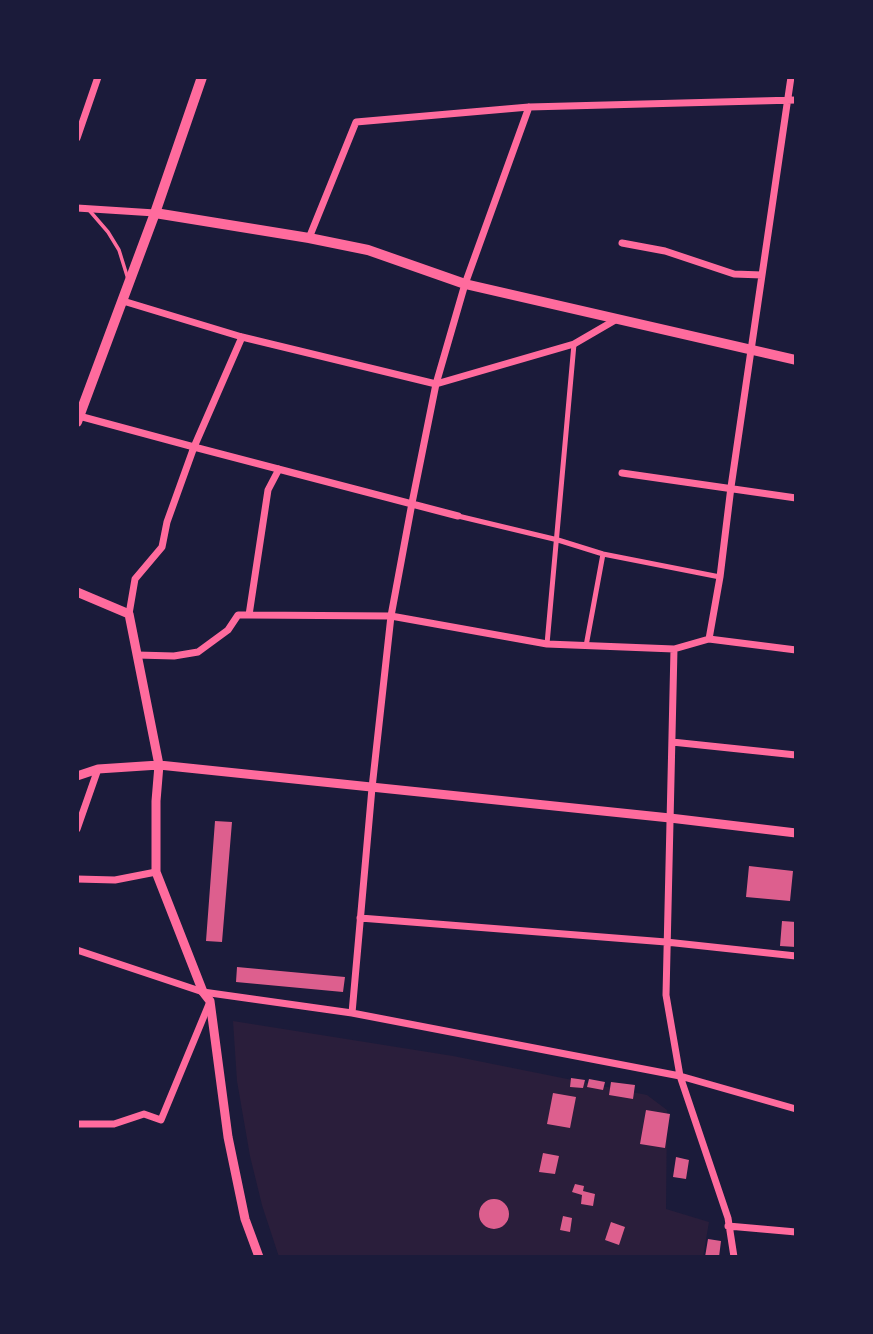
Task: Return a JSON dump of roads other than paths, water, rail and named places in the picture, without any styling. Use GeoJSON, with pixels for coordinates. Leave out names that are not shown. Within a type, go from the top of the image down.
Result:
{"type":"FeatureCollection","features":[{"type":"Feature","properties":{"kind":"main road"},"geometry":{"type":"LineString","coordinates":[[78,417],[130,282],[202,77]]}},
{"type":"Feature","properties":{"kind":"main road"},"geometry":{"type":"LineString","coordinates":[[155,213],[368,250],[465,284],[796,360]]}},
{"type":"Feature","properties":{"kind":"street"},"geometry":{"type":"LineString","coordinates":[[77,138],[98,77]]}},
{"type":"Feature","properties":{"kind":"street"},"geometry":{"type":"LineString","coordinates":[[709,639],[790,77]]}},
{"type":"Feature","properties":{"kind":"street"},"geometry":{"type":"LineString","coordinates":[[309,238],[356,122],[529,107],[796,100]]}},
{"type":"Feature","properties":{"kind":"street"},"geometry":{"type":"LineString","coordinates":[[352,1013],[391,616],[412,503],[436,384],[465,284],[529,107]]}},
{"type":"Feature","properties":{"kind":"street"},"geometry":{"type":"LineString","coordinates":[[77,208],[155,213]]}},
{"type":"Feature","properties":{"kind":"street"},"geometry":{"type":"LineString","coordinates":[[622,243],[665,251],[734,274],[762,275]]}},
{"type":"Feature","properties":{"kind":"street"},"geometry":{"type":"LineString","coordinates":[[122,301],[242,337],[436,384],[574,344],[617,319]]}},
{"type":"Feature","properties":{"kind":"street"},"geometry":{"type":"LineString","coordinates":[[242,337],[194,447],[167,522],[162,547],[135,579],[129,614],[159,765],[156,872],[210,1001],[228,1137],[245,1219],[259,1257]]}},
{"type":"Feature","properties":{"kind":"street"},"geometry":{"type":"LineString","coordinates":[[547,644],[574,344]]}},
{"type":"Feature","properties":{"kind":"street"},"geometry":{"type":"LineString","coordinates":[[78,417],[558,540],[603,554],[720,577]]}},
{"type":"Feature","properties":{"kind":"street"},"geometry":{"type":"LineString","coordinates":[[249,615],[268,490],[279,469]]}},
{"type":"Feature","properties":{"kind":"street"},"geometry":{"type":"LineString","coordinates":[[622,473],[796,498]]}},
{"type":"Feature","properties":{"kind":"street"},"geometry":{"type":"LineString","coordinates":[[586,646],[603,554]]}},
{"type":"Feature","properties":{"kind":"street"},"geometry":{"type":"LineString","coordinates":[[77,592],[129,614]]}},
{"type":"Feature","properties":{"kind":"street"},"geometry":{"type":"LineString","coordinates":[[137,655],[174,656],[198,652],[228,630],[237,615],[391,616],[547,644],[674,649],[709,639],[796,650]]}},
{"type":"Feature","properties":{"kind":"street"},"geometry":{"type":"LineString","coordinates":[[674,649],[666,995],[680,1076],[728,1218],[734,1257]]}},
{"type":"Feature","properties":{"kind":"street"},"geometry":{"type":"LineString","coordinates":[[672,742],[796,755]]}},
{"type":"Feature","properties":{"kind":"street"},"geometry":{"type":"LineString","coordinates":[[77,776],[98,769],[159,765],[796,833]]}},
{"type":"Feature","properties":{"kind":"street"},"geometry":{"type":"LineString","coordinates":[[77,830],[98,769]]}},
{"type":"Feature","properties":{"kind":"street"},"geometry":{"type":"LineString","coordinates":[[77,879],[115,880],[156,872]]}},
{"type":"Feature","properties":{"kind":"street"},"geometry":{"type":"LineString","coordinates":[[360,918],[666,942],[796,956]]}},
{"type":"Feature","properties":{"kind":"street"},"geometry":{"type":"LineString","coordinates":[[77,950],[204,992],[352,1013],[680,1076],[796,1109]]}},
{"type":"Feature","properties":{"kind":"street"},"geometry":{"type":"LineString","coordinates":[[77,1124],[114,1124],[145,1114],[161,1120],[210,1001]]}},
{"type":"Feature","properties":{"kind":"street"},"geometry":{"type":"LineString","coordinates":[[728,1226],[796,1232]]}},
{"type":"Feature","properties":{"kind":"lane"},"geometry":{"type":"LineString","coordinates":[[88,209],[119,250],[130,282]]}}]}
